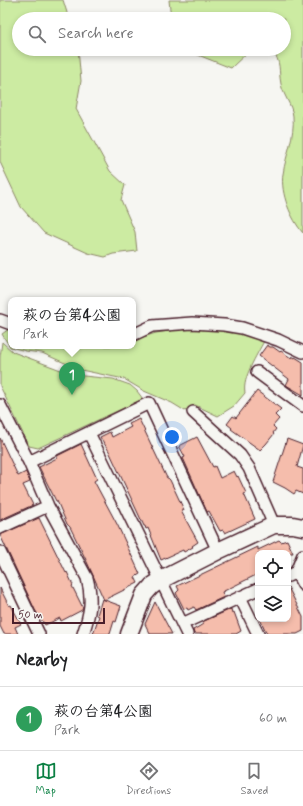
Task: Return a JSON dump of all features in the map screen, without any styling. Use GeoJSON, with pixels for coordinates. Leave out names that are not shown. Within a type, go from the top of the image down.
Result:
{"type":"FeatureCollection","features":[{"type":"Feature","properties":{"kind":"street"},"geometry":{"type":"LineString","coordinates":[[136,334],[152,326],[192,323],[224,325],[242,328],[278,340],[303,352]]}},
{"type":"Feature","properties":{"kind":"street"},"geometry":{"type":"LineString","coordinates":[[257,372],[303,406]]}},
{"type":"Feature","properties":{"kind":"street"},"geometry":{"type":"LineString","coordinates":[[29,462],[149,403],[218,551]]}},
{"type":"Feature","properties":{"kind":"street"},"geometry":{"type":"LineString","coordinates":[[0,405],[29,462],[48,506],[87,578],[91,591],[91,605],[89,618],[83,634]]}},
{"type":"Feature","properties":{"kind":"street"},"geometry":{"type":"LineString","coordinates":[[193,412],[240,455],[249,468],[274,525]]}},
{"type":"Feature","properties":{"kind":"street"},"geometry":{"type":"LineString","coordinates":[[89,433],[187,634]]}},
{"type":"Feature","properties":{"kind":"street"},"geometry":{"type":"LineString","coordinates":[[0,528],[48,506]]}},
{"type":"Feature","properties":{"kind":"street"},"geometry":{"type":"LineString","coordinates":[[129,634],[144,595],[152,586],[161,580],[274,525],[285,524],[303,527]]}},
{"type":"Feature","properties":{"kind":"street"},"geometry":{"type":"LineString","coordinates":[[0,552],[39,634]]}},
{"type":"Feature","properties":{"kind":"street"},"geometry":{"type":"LineString","coordinates":[[303,555],[292,574],[303,585]]}},
{"type":"Feature","properties":{"kind":"street"},"geometry":{"type":"LineString","coordinates":[[182,624],[255,590]]}},
{"type":"Feature","properties":{"kind":"street"},"geometry":{"type":"LineString","coordinates":[[240,597],[258,634]]}},
{"type":"Feature","properties":{"kind":"green space"},"geometry":{"type":"Polygon","coordinates":[[[0,0],[63,0],[67,12],[12,12],[12,56],[79,56],[81,81],[76,109],[110,171],[125,185],[121,200],[135,232],[137,251],[113,254],[105,257],[88,253],[44,233],[21,207],[0,162],[0,0]]]}},
{"type":"Feature","properties":{"kind":"green space"},"geometry":{"type":"Polygon","coordinates":[[[169,0],[303,0],[303,233],[294,221],[287,205],[283,189],[284,167],[293,131],[293,116],[282,88],[276,56],[291,56],[291,12],[170,12],[169,0]]]}},
{"type":"Feature","properties":{"kind":"green space"},"geometry":{"type":"Polygon","coordinates":[[[201,56],[244,56],[231,68],[201,56]]]}},
{"type":"Feature","properties":{"kind":"green space"},"geometry":{"type":"Polygon","coordinates":[[[187,328],[242,332],[264,341],[248,374],[245,393],[234,406],[218,416],[195,405],[185,411],[172,403],[144,391],[124,379],[81,370],[42,353],[18,349],[136,349],[136,339],[156,333],[187,328]]]}},
{"type":"Feature","properties":{"kind":"green space"},"geometry":{"type":"Polygon","coordinates":[[[8,330],[8,344],[2,334],[8,330]]]}},
{"type":"Feature","properties":{"kind":"green space"},"geometry":{"type":"Polygon","coordinates":[[[2,342],[13,352],[74,375],[113,379],[130,385],[143,399],[38,448],[29,446],[0,386],[0,357],[2,342]]]}},
{"type":"Feature","properties":{"kind":"building"},"geometry":{"type":"Polygon","coordinates":[[[267,345],[280,352],[281,351],[291,358],[292,356],[295,357],[303,362],[303,395],[286,385],[289,379],[259,356],[267,345]]]}},
{"type":"Feature","properties":{"kind":"building"},"geometry":{"type":"Polygon","coordinates":[[[257,391],[281,409],[275,415],[279,419],[273,426],[276,429],[273,433],[274,434],[260,450],[231,429],[232,428],[227,424],[233,416],[236,418],[257,391]]]}},
{"type":"Feature","properties":{"kind":"building"},"geometry":{"type":"Polygon","coordinates":[[[139,419],[184,510],[181,511],[198,542],[184,552],[183,550],[161,560],[148,528],[146,529],[144,526],[109,451],[100,437],[110,432],[112,437],[131,427],[129,424],[139,419]]]}},
{"type":"Feature","properties":{"kind":"building"},"geometry":{"type":"Polygon","coordinates":[[[197,437],[213,467],[215,466],[220,478],[234,471],[237,477],[238,476],[255,519],[225,533],[223,530],[220,531],[209,511],[207,512],[183,458],[185,457],[179,446],[197,437]]]}},
{"type":"Feature","properties":{"kind":"building"},"geometry":{"type":"Polygon","coordinates":[[[0,438],[18,476],[26,472],[30,482],[23,485],[33,505],[0,520],[0,438]]]}},
{"type":"Feature","properties":{"kind":"building"},"geometry":{"type":"Polygon","coordinates":[[[287,439],[303,445],[297,467],[303,469],[303,494],[296,491],[294,494],[273,482],[287,439]]]}},
{"type":"Feature","properties":{"kind":"building"},"geometry":{"type":"Polygon","coordinates":[[[81,444],[97,479],[94,481],[118,526],[140,574],[135,577],[138,583],[104,600],[70,527],[67,524],[39,467],[81,444]]]}},
{"type":"Feature","properties":{"kind":"building"},"geometry":{"type":"Polygon","coordinates":[[[39,518],[66,573],[67,572],[83,608],[82,610],[61,621],[60,618],[45,625],[35,610],[0,535],[39,518]]]}},
{"type":"Feature","properties":{"kind":"building"},"geometry":{"type":"Polygon","coordinates":[[[279,540],[281,542],[287,540],[293,553],[291,553],[291,550],[258,550],[279,540]]]}},
{"type":"Feature","properties":{"kind":"building"},"geometry":{"type":"Polygon","coordinates":[[[258,547],[258,550],[255,550],[255,576],[222,592],[224,597],[196,610],[194,607],[188,610],[187,608],[184,609],[176,593],[179,590],[177,586],[258,547]]]}},
{"type":"Feature","properties":{"kind":"building"},"geometry":{"type":"Polygon","coordinates":[[[0,588],[9,606],[11,605],[21,624],[15,627],[18,634],[4,634],[0,626],[0,588]]]}},
{"type":"Feature","properties":{"kind":"building"},"geometry":{"type":"Polygon","coordinates":[[[291,593],[303,617],[303,631],[297,634],[267,634],[261,622],[291,622],[291,593]]]}},
{"type":"Feature","properties":{"kind":"building"},"geometry":{"type":"Polygon","coordinates":[[[102,599],[121,606],[110,634],[93,634],[99,616],[97,615],[102,599]]]}},
{"type":"Feature","properties":{"kind":"building"},"geometry":{"type":"Polygon","coordinates":[[[155,602],[172,634],[150,634],[145,624],[155,602]]]}},
{"type":"Feature","properties":{"kind":"building"},"geometry":{"type":"Polygon","coordinates":[[[231,609],[232,613],[234,612],[241,631],[236,634],[194,634],[193,630],[203,624],[202,622],[231,609]]]}},
{"type":"Feature","properties":{"kind":"place","name":"萩の台第4公園"},"geometry":{"type":"Point","coordinates":[72,395]}}]}
